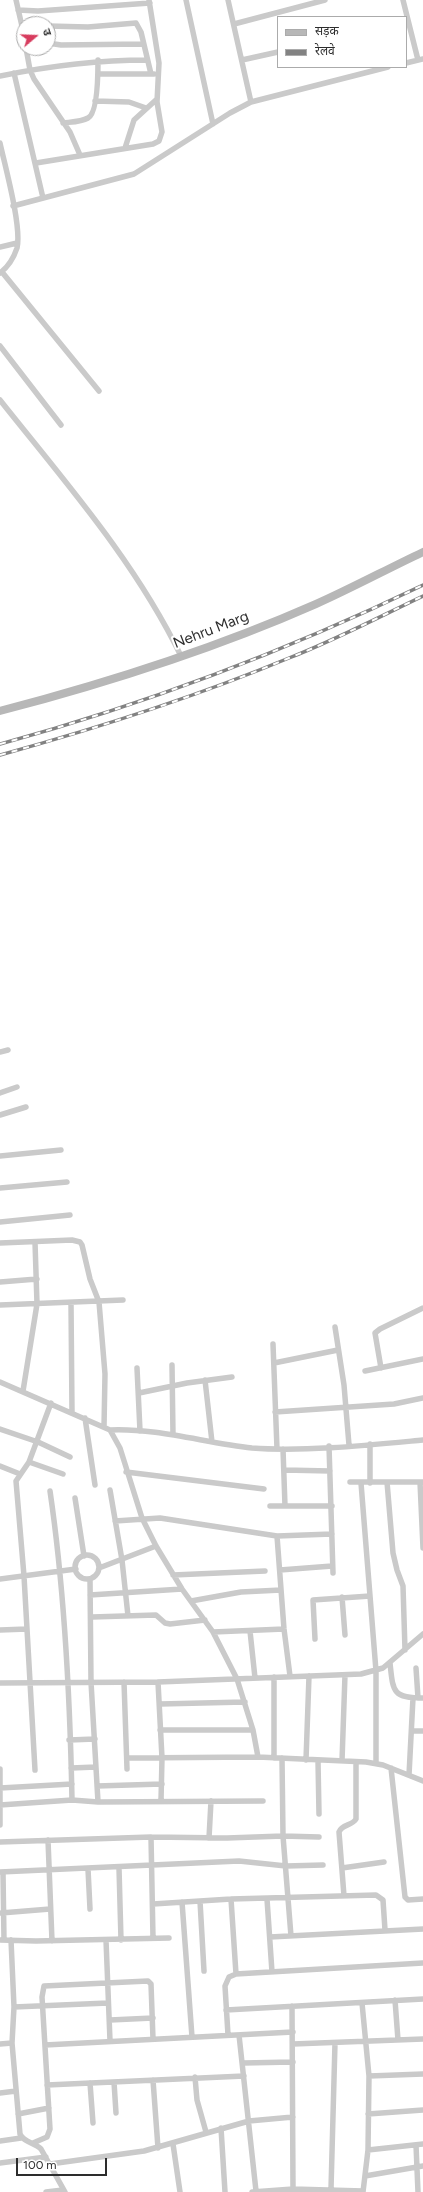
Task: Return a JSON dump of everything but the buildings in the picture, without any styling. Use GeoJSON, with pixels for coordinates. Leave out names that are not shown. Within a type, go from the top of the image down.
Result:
{"type":"FeatureCollection","features":[{"type":"Feature","properties":{"kind":"street"},"geometry":{"type":"LineString","coordinates":[[16,0],[20,16]]}},
{"type":"Feature","properties":{"kind":"street"},"geometry":{"type":"LineString","coordinates":[[186,0],[213,124]]}},
{"type":"Feature","properties":{"kind":"street"},"geometry":{"type":"LineString","coordinates":[[228,0],[251,102]]}},
{"type":"Feature","properties":{"kind":"street"},"geometry":{"type":"LineString","coordinates":[[234,24],[325,0]]}},
{"type":"Feature","properties":{"kind":"street"},"geometry":{"type":"LineString","coordinates":[[403,0],[406,16]]}},
{"type":"Feature","properties":{"kind":"street"},"geometry":{"type":"LineString","coordinates":[[18,10],[38,11],[149,1],[158,58],[159,74],[157,99],[162,137],[153,144],[36,163]]}},
{"type":"Feature","properties":{"kind":"street"},"geometry":{"type":"LineString","coordinates":[[407,20],[420,59],[407,63]]}},
{"type":"Feature","properties":{"kind":"street"},"geometry":{"type":"LineString","coordinates":[[56,26],[88,27],[136,23],[141,32],[147,60],[152,74]]}},
{"type":"Feature","properties":{"kind":"street"},"geometry":{"type":"LineString","coordinates":[[56,44],[143,44]]}},
{"type":"Feature","properties":{"kind":"street"},"geometry":{"type":"LineString","coordinates":[[242,60],[277,52]]}},
{"type":"Feature","properties":{"kind":"street"},"geometry":{"type":"LineString","coordinates":[[27,56],[30,70],[70,132],[80,155]]}},
{"type":"Feature","properties":{"kind":"street"},"geometry":{"type":"LineString","coordinates":[[0,76],[98,60],[147,60]]}},
{"type":"Feature","properties":{"kind":"street"},"geometry":{"type":"LineString","coordinates":[[63,123],[88,118],[94,109],[98,60]]}},
{"type":"Feature","properties":{"kind":"street"},"geometry":{"type":"LineString","coordinates":[[13,206],[134,174],[251,102],[384,68]]}},
{"type":"Feature","properties":{"kind":"street"},"geometry":{"type":"LineString","coordinates":[[14,73],[43,198]]}},
{"type":"Feature","properties":{"kind":"street"},"geometry":{"type":"LineString","coordinates":[[98,74],[159,74]]}},
{"type":"Feature","properties":{"kind":"street"},"geometry":{"type":"LineString","coordinates":[[125,148],[134,120],[157,99]]}},
{"type":"Feature","properties":{"kind":"street"},"geometry":{"type":"LineString","coordinates":[[95,101],[129,102],[146,108]]}},
{"type":"Feature","properties":{"kind":"street"},"geometry":{"type":"LineString","coordinates":[[0,143],[2,165],[13,206],[17,243],[13,258],[1,273],[99,391]]}},
{"type":"Feature","properties":{"kind":"street"},"geometry":{"type":"LineString","coordinates":[[0,247],[17,243]]}},
{"type":"Feature","properties":{"kind":"street"},"geometry":{"type":"LineString","coordinates":[[0,346],[61,425]]}},
{"type":"Feature","properties":{"kind":"street"},"geometry":{"type":"LineString","coordinates":[[0,400],[99,523],[134,573],[164,621],[181,656]]}},
{"type":"Feature","properties":{"kind":"street","name":"Nehru Marg"},"geometry":{"type":"LineString","coordinates":[[0,711],[116,678],[181,656],[318,603],[423,552]]}},
{"type":"Feature","properties":{"kind":"street"},"geometry":{"type":"LineString","coordinates":[[0,1052],[8,1050]]}},
{"type":"Feature","properties":{"kind":"street"},"geometry":{"type":"LineString","coordinates":[[0,1093],[17,1087]]}},
{"type":"Feature","properties":{"kind":"street"},"geometry":{"type":"LineString","coordinates":[[0,1115],[26,1107]]}},
{"type":"Feature","properties":{"kind":"street"},"geometry":{"type":"LineString","coordinates":[[0,1156],[61,1150]]}},
{"type":"Feature","properties":{"kind":"street"},"geometry":{"type":"LineString","coordinates":[[0,1188],[67,1182]]}},
{"type":"Feature","properties":{"kind":"street"},"geometry":{"type":"LineString","coordinates":[[0,1222],[70,1215]]}},
{"type":"Feature","properties":{"kind":"street"},"geometry":{"type":"LineString","coordinates":[[0,1243],[72,1240],[80,1242],[99,1302],[104,1374],[104,1427]]}},
{"type":"Feature","properties":{"kind":"street"},"geometry":{"type":"LineString","coordinates":[[24,1391],[37,1304],[35,1242]]}},
{"type":"Feature","properties":{"kind":"street"},"geometry":{"type":"LineString","coordinates":[[0,1282],[37,1279]]}},
{"type":"Feature","properties":{"kind":"street"},"geometry":{"type":"LineString","coordinates":[[0,1305],[123,1300]]}},
{"type":"Feature","properties":{"kind":"street"},"geometry":{"type":"LineString","coordinates":[[71,1303],[72,1412]]}},
{"type":"Feature","properties":{"kind":"street"},"geometry":{"type":"LineString","coordinates":[[381,1368],[375,1334],[380,1329],[422,1311]]}},
{"type":"Feature","properties":{"kind":"street"},"geometry":{"type":"LineString","coordinates":[[335,1328],[347,1408],[349,1445]]}},
{"type":"Feature","properties":{"kind":"street"},"geometry":{"type":"LineString","coordinates":[[273,1344],[275,1412],[284,1470],[285,1506]]}},
{"type":"Feature","properties":{"kind":"street"},"geometry":{"type":"LineString","coordinates":[[274,1363],[338,1350]]}},
{"type":"Feature","properties":{"kind":"street"},"geometry":{"type":"LineString","coordinates":[[365,1371],[423,1359]]}},
{"type":"Feature","properties":{"kind":"street"},"geometry":{"type":"LineString","coordinates":[[172,1365],[173,1435]]}},
{"type":"Feature","properties":{"kind":"street"},"geometry":{"type":"LineString","coordinates":[[137,1368],[140,1431]]}},
{"type":"Feature","properties":{"kind":"street"},"geometry":{"type":"LineString","coordinates":[[139,1393],[205,1380],[232,1377]]}},
{"type":"Feature","properties":{"kind":"street"},"geometry":{"type":"LineString","coordinates":[[205,1380],[212,1442]]}},
{"type":"Feature","properties":{"kind":"street"},"geometry":{"type":"LineString","coordinates":[[0,1382],[24,1391],[110,1430],[140,1431],[212,1442],[280,1449],[423,1440]]}},
{"type":"Feature","properties":{"kind":"street"},"geometry":{"type":"LineString","coordinates":[[275,1412],[394,1404],[423,1398]]}},
{"type":"Feature","properties":{"kind":"street"},"geometry":{"type":"LineString","coordinates":[[35,1770],[24,1576],[15,1486],[20,1474],[29,1462],[38,1442],[51,1403]]}},
{"type":"Feature","properties":{"kind":"street"},"geometry":{"type":"LineString","coordinates":[[85,1418],[95,1485]]}},
{"type":"Feature","properties":{"kind":"street"},"geometry":{"type":"LineString","coordinates":[[0,1429],[38,1442],[70,1457]]}},
{"type":"Feature","properties":{"kind":"street"},"geometry":{"type":"LineString","coordinates":[[110,1430],[120,1448],[126,1472],[142,1518],[156,1546],[182,1589],[213,1632],[237,1679],[253,1730],[258,1757]]}},
{"type":"Feature","properties":{"kind":"street"},"geometry":{"type":"LineString","coordinates":[[370,1444],[370,1483]]}},
{"type":"Feature","properties":{"kind":"street"},"geometry":{"type":"LineString","coordinates":[[280,1570],[332,1570],[332,1506],[329,1446]]}},
{"type":"Feature","properties":{"kind":"street"},"geometry":{"type":"LineString","coordinates":[[29,1462],[64,1474]]}},
{"type":"Feature","properties":{"kind":"street"},"geometry":{"type":"LineString","coordinates":[[0,1466],[20,1474]]}},
{"type":"Feature","properties":{"kind":"street"},"geometry":{"type":"LineString","coordinates":[[284,1470],[330,1471]]}},
{"type":"Feature","properties":{"kind":"street"},"geometry":{"type":"LineString","coordinates":[[126,1472],[264,1489]]}},
{"type":"Feature","properties":{"kind":"street"},"geometry":{"type":"LineString","coordinates":[[350,1482],[421,1482],[423,1548]]}},
{"type":"Feature","properties":{"kind":"street"},"geometry":{"type":"LineString","coordinates":[[387,1482],[394,1558],[403,1586],[405,1650]]}},
{"type":"Feature","properties":{"kind":"street"},"geometry":{"type":"LineString","coordinates":[[361,1483],[376,1671],[376,1763]]}},
{"type":"Feature","properties":{"kind":"street"},"geometry":{"type":"LineString","coordinates":[[110,1490],[122,1560],[128,1616]]}},
{"type":"Feature","properties":{"kind":"street"},"geometry":{"type":"LineString","coordinates":[[50,1491],[60,1572],[65,1636],[72,1800]]}},
{"type":"Feature","properties":{"kind":"street"},"geometry":{"type":"LineString","coordinates":[[75,1498],[84,1556]]}},
{"type":"Feature","properties":{"kind":"street"},"geometry":{"type":"LineString","coordinates":[[270,1506],[332,1506]]}},
{"type":"Feature","properties":{"kind":"street"},"geometry":{"type":"LineString","coordinates":[[115,1521],[142,1518],[176,1520],[277,1536],[332,1534]]}},
{"type":"Feature","properties":{"kind":"street"},"geometry":{"type":"LineString","coordinates":[[277,1536],[284,1629],[290,1676]]}},
{"type":"Feature","properties":{"kind":"street"},"geometry":{"type":"LineString","coordinates":[[99,1568],[93,1557],[84,1556],[77,1562],[76,1569],[82,1578],[90,1579],[99,1568],[156,1546]]}},
{"type":"Feature","properties":{"kind":"street"},"geometry":{"type":"LineString","coordinates":[[0,1579],[76,1569]]}},
{"type":"Feature","properties":{"kind":"street"},"geometry":{"type":"LineString","coordinates":[[173,1575],[265,1572]]}},
{"type":"Feature","properties":{"kind":"street"},"geometry":{"type":"LineString","coordinates":[[90,1579],[92,1617],[91,1682],[98,1802]]}},
{"type":"Feature","properties":{"kind":"street"},"geometry":{"type":"LineString","coordinates":[[90,1594],[182,1589]]}},
{"type":"Feature","properties":{"kind":"street"},"geometry":{"type":"LineString","coordinates":[[191,1601],[230,1594],[281,1590]]}},
{"type":"Feature","properties":{"kind":"street"},"geometry":{"type":"LineString","coordinates":[[315,1639],[313,1600],[370,1596]]}},
{"type":"Feature","properties":{"kind":"street"},"geometry":{"type":"LineString","coordinates":[[342,1597],[345,1635]]}},
{"type":"Feature","properties":{"kind":"street"},"geometry":{"type":"LineString","coordinates":[[92,1617],[156,1615],[165,1623],[170,1624],[205,1620]]}},
{"type":"Feature","properties":{"kind":"street"},"geometry":{"type":"LineString","coordinates":[[0,1630],[27,1629]]}},
{"type":"Feature","properties":{"kind":"street"},"geometry":{"type":"LineString","coordinates":[[213,1632],[284,1629]]}},
{"type":"Feature","properties":{"kind":"street"},"geometry":{"type":"LineString","coordinates":[[250,1631],[255,1678]]}},
{"type":"Feature","properties":{"kind":"street"},"geometry":{"type":"LineString","coordinates":[[0,1683],[158,1682],[346,1675],[376,1671],[390,1663],[423,1634]]}},
{"type":"Feature","properties":{"kind":"street"},"geometry":{"type":"LineString","coordinates":[[390,1663],[395,1692],[401,1696],[418,1698]]}},
{"type":"Feature","properties":{"kind":"street"},"geometry":{"type":"LineString","coordinates":[[409,1775],[412,1731],[418,1698],[416,1668]]}},
{"type":"Feature","properties":{"kind":"street"},"geometry":{"type":"LineString","coordinates":[[342,1761],[346,1675]]}},
{"type":"Feature","properties":{"kind":"street"},"geometry":{"type":"LineString","coordinates":[[306,1760],[309,1676]]}},
{"type":"Feature","properties":{"kind":"street"},"geometry":{"type":"LineString","coordinates":[[274,1677],[274,1758]]}},
{"type":"Feature","properties":{"kind":"street"},"geometry":{"type":"LineString","coordinates":[[124,1682],[127,1769]]}},
{"type":"Feature","properties":{"kind":"street"},"geometry":{"type":"LineString","coordinates":[[158,1682],[162,1758],[161,1801]]}},
{"type":"Feature","properties":{"kind":"street"},"geometry":{"type":"LineString","coordinates":[[160,1704],[245,1702]]}},
{"type":"Feature","properties":{"kind":"street"},"geometry":{"type":"LineString","coordinates":[[160,1730],[253,1730]]}},
{"type":"Feature","properties":{"kind":"street"},"geometry":{"type":"LineString","coordinates":[[412,1731],[423,1731]]}},
{"type":"Feature","properties":{"kind":"street"},"geometry":{"type":"LineString","coordinates":[[69,1740],[95,1739]]}},
{"type":"Feature","properties":{"kind":"street"},"geometry":{"type":"LineString","coordinates":[[127,1758],[258,1757],[376,1763],[423,1781]]}},
{"type":"Feature","properties":{"kind":"street"},"geometry":{"type":"LineString","coordinates":[[282,1758],[283,1836],[291,1936]]}},
{"type":"Feature","properties":{"kind":"street"},"geometry":{"type":"LineString","coordinates":[[318,1761],[319,1814]]}},
{"type":"Feature","properties":{"kind":"street"},"geometry":{"type":"LineString","coordinates":[[344,1896],[339,1832],[343,1827],[351,1824],[356,1819],[356,1762]]}},
{"type":"Feature","properties":{"kind":"street"},"geometry":{"type":"LineString","coordinates":[[71,1768],[96,1767]]}},
{"type":"Feature","properties":{"kind":"street"},"geometry":{"type":"LineString","coordinates":[[391,1768],[405,1897],[408,1900],[423,1899]]}},
{"type":"Feature","properties":{"kind":"street"},"geometry":{"type":"LineString","coordinates":[[0,1769],[0,1825]]}},
{"type":"Feature","properties":{"kind":"street"},"geometry":{"type":"LineString","coordinates":[[0,1788],[72,1784]]}},
{"type":"Feature","properties":{"kind":"street"},"geometry":{"type":"LineString","coordinates":[[97,1786],[162,1784]]}},
{"type":"Feature","properties":{"kind":"street"},"geometry":{"type":"LineString","coordinates":[[0,1805],[72,1800],[98,1802],[263,1801]]}},
{"type":"Feature","properties":{"kind":"street"},"geometry":{"type":"LineString","coordinates":[[209,1838],[211,1801]]}},
{"type":"Feature","properties":{"kind":"street"},"geometry":{"type":"LineString","coordinates":[[0,1842],[151,1837],[319,1837]]}},
{"type":"Feature","properties":{"kind":"street"},"geometry":{"type":"LineString","coordinates":[[151,1837],[153,1867],[153,1938]]}},
{"type":"Feature","properties":{"kind":"street"},"geometry":{"type":"LineString","coordinates":[[48,1840],[52,1941]]}},
{"type":"Feature","properties":{"kind":"street"},"geometry":{"type":"LineString","coordinates":[[169,1938],[52,1941],[2,1940],[1,1872],[153,1867],[239,1861],[286,1866],[323,1865]]}},
{"type":"Feature","properties":{"kind":"street"},"geometry":{"type":"LineString","coordinates":[[342,1868],[384,1862]]}},
{"type":"Feature","properties":{"kind":"street"},"geometry":{"type":"LineString","coordinates":[[119,1868],[121,1940]]}},
{"type":"Feature","properties":{"kind":"street"},"geometry":{"type":"LineString","coordinates":[[88,1869],[90,1909]]}},
{"type":"Feature","properties":{"kind":"street"},"geometry":{"type":"LineString","coordinates":[[153,1904],[231,1899],[288,1899],[344,1896],[381,1897],[384,1905],[385,1930]]}},
{"type":"Feature","properties":{"kind":"street"},"geometry":{"type":"LineString","coordinates":[[231,1899],[236,1974]]}},
{"type":"Feature","properties":{"kind":"street"},"geometry":{"type":"LineString","coordinates":[[267,1899],[272,1972]]}},
{"type":"Feature","properties":{"kind":"street"},"geometry":{"type":"LineString","coordinates":[[200,1901],[204,1971]]}},
{"type":"Feature","properties":{"kind":"street"},"geometry":{"type":"LineString","coordinates":[[182,1902],[192,2037]]}},
{"type":"Feature","properties":{"kind":"street"},"geometry":{"type":"LineString","coordinates":[[1,1913],[50,1909]]}},
{"type":"Feature","properties":{"kind":"street"},"geometry":{"type":"LineString","coordinates":[[270,1937],[423,1929]]}},
{"type":"Feature","properties":{"kind":"street"},"geometry":{"type":"LineString","coordinates":[[12,1940],[14,2007],[12,2043],[21,2138]]}},
{"type":"Feature","properties":{"kind":"street"},"geometry":{"type":"LineString","coordinates":[[106,1940],[110,2041]]}},
{"type":"Feature","properties":{"kind":"street"},"geometry":{"type":"LineString","coordinates":[[228,2035],[226,1982],[229,1977],[236,1974],[423,1963]]}},
{"type":"Feature","properties":{"kind":"street"},"geometry":{"type":"LineString","coordinates":[[33,2143],[47,2137],[50,2133],[42,1992],[44,1986],[150,1982],[153,2039]]}},
{"type":"Feature","properties":{"kind":"street"},"geometry":{"type":"LineString","coordinates":[[226,2010],[423,1999]]}},
{"type":"Feature","properties":{"kind":"street"},"geometry":{"type":"LineString","coordinates":[[395,2000],[398,2040]]}},
{"type":"Feature","properties":{"kind":"street"},"geometry":{"type":"LineString","coordinates":[[14,2007],[108,2003]]}},
{"type":"Feature","properties":{"kind":"street"},"geometry":{"type":"LineString","coordinates":[[240,2035],[249,2121],[254,2191],[331,2189],[363,2192],[368,2150],[369,2076],[362,2003]]}},
{"type":"Feature","properties":{"kind":"street"},"geometry":{"type":"LineString","coordinates":[[289,2190],[293,2117],[292,2006]]}},
{"type":"Feature","properties":{"kind":"street"},"geometry":{"type":"LineString","coordinates":[[110,2020],[152,2018]]}},
{"type":"Feature","properties":{"kind":"street"},"geometry":{"type":"LineString","coordinates":[[45,2045],[293,2032]]}},
{"type":"Feature","properties":{"kind":"street"},"geometry":{"type":"LineString","coordinates":[[293,2044],[423,2039]]}},
{"type":"Feature","properties":{"kind":"street"},"geometry":{"type":"LineString","coordinates":[[0,2044],[12,2043]]}},
{"type":"Feature","properties":{"kind":"street"},"geometry":{"type":"LineString","coordinates":[[331,2189],[335,2043]]}},
{"type":"Feature","properties":{"kind":"street"},"geometry":{"type":"LineString","coordinates":[[242,2063],[293,2062]]}},
{"type":"Feature","properties":{"kind":"street"},"geometry":{"type":"LineString","coordinates":[[369,2076],[423,2074]]}},
{"type":"Feature","properties":{"kind":"street"},"geometry":{"type":"LineString","coordinates":[[48,2085],[195,2077],[244,2076]]}},
{"type":"Feature","properties":{"kind":"street"},"geometry":{"type":"LineString","coordinates":[[195,2077],[198,2104],[206,2132]]}},
{"type":"Feature","properties":{"kind":"street"},"geometry":{"type":"LineString","coordinates":[[153,2080],[158,2148]]}},
{"type":"Feature","properties":{"kind":"street"},"geometry":{"type":"LineString","coordinates":[[114,2082],[116,2113]]}},
{"type":"Feature","properties":{"kind":"street"},"geometry":{"type":"LineString","coordinates":[[90,2083],[94,2123]]}},
{"type":"Feature","properties":{"kind":"street"},"geometry":{"type":"LineString","coordinates":[[0,2093],[16,2091]]}},
{"type":"Feature","properties":{"kind":"street"},"geometry":{"type":"LineString","coordinates":[[18,2114],[49,2108]]}},
{"type":"Feature","properties":{"kind":"street"},"geometry":{"type":"LineString","coordinates":[[368,2114],[423,2110]]}},
{"type":"Feature","properties":{"kind":"street"},"geometry":{"type":"LineString","coordinates":[[50,2164],[158,2148],[206,2132],[249,2121],[293,2117]]}},
{"type":"Feature","properties":{"kind":"street"},"geometry":{"type":"LineString","coordinates":[[221,2128],[225,2192]]}},
{"type":"Feature","properties":{"kind":"street"},"geometry":{"type":"LineString","coordinates":[[0,2141],[21,2138],[33,2143],[41,2149],[64,2191],[46,2192]]}},
{"type":"Feature","properties":{"kind":"street"},"geometry":{"type":"LineString","coordinates":[[173,2144],[180,2192]]}},
{"type":"Feature","properties":{"kind":"street"},"geometry":{"type":"LineString","coordinates":[[368,2150],[423,2144]]}},
{"type":"Feature","properties":{"kind":"street"},"geometry":{"type":"LineString","coordinates":[[416,2145],[421,2166],[418,2192]]}},
{"type":"Feature","properties":{"kind":"street"},"geometry":{"type":"LineString","coordinates":[[0,2163],[46,2157]]}},
{"type":"Feature","properties":{"kind":"street"},"geometry":{"type":"LineString","coordinates":[[365,2176],[421,2166]]}},
{"type":"Feature","properties":{"kind":"railway"},"geometry":{"type":"LineString","coordinates":[[0,744],[108,712],[162,694],[320,632],[423,585]]}},
{"type":"Feature","properties":{"kind":"railway"},"geometry":{"type":"LineString","coordinates":[[0,755],[110,723],[218,686],[323,644],[423,596]]}}]}
